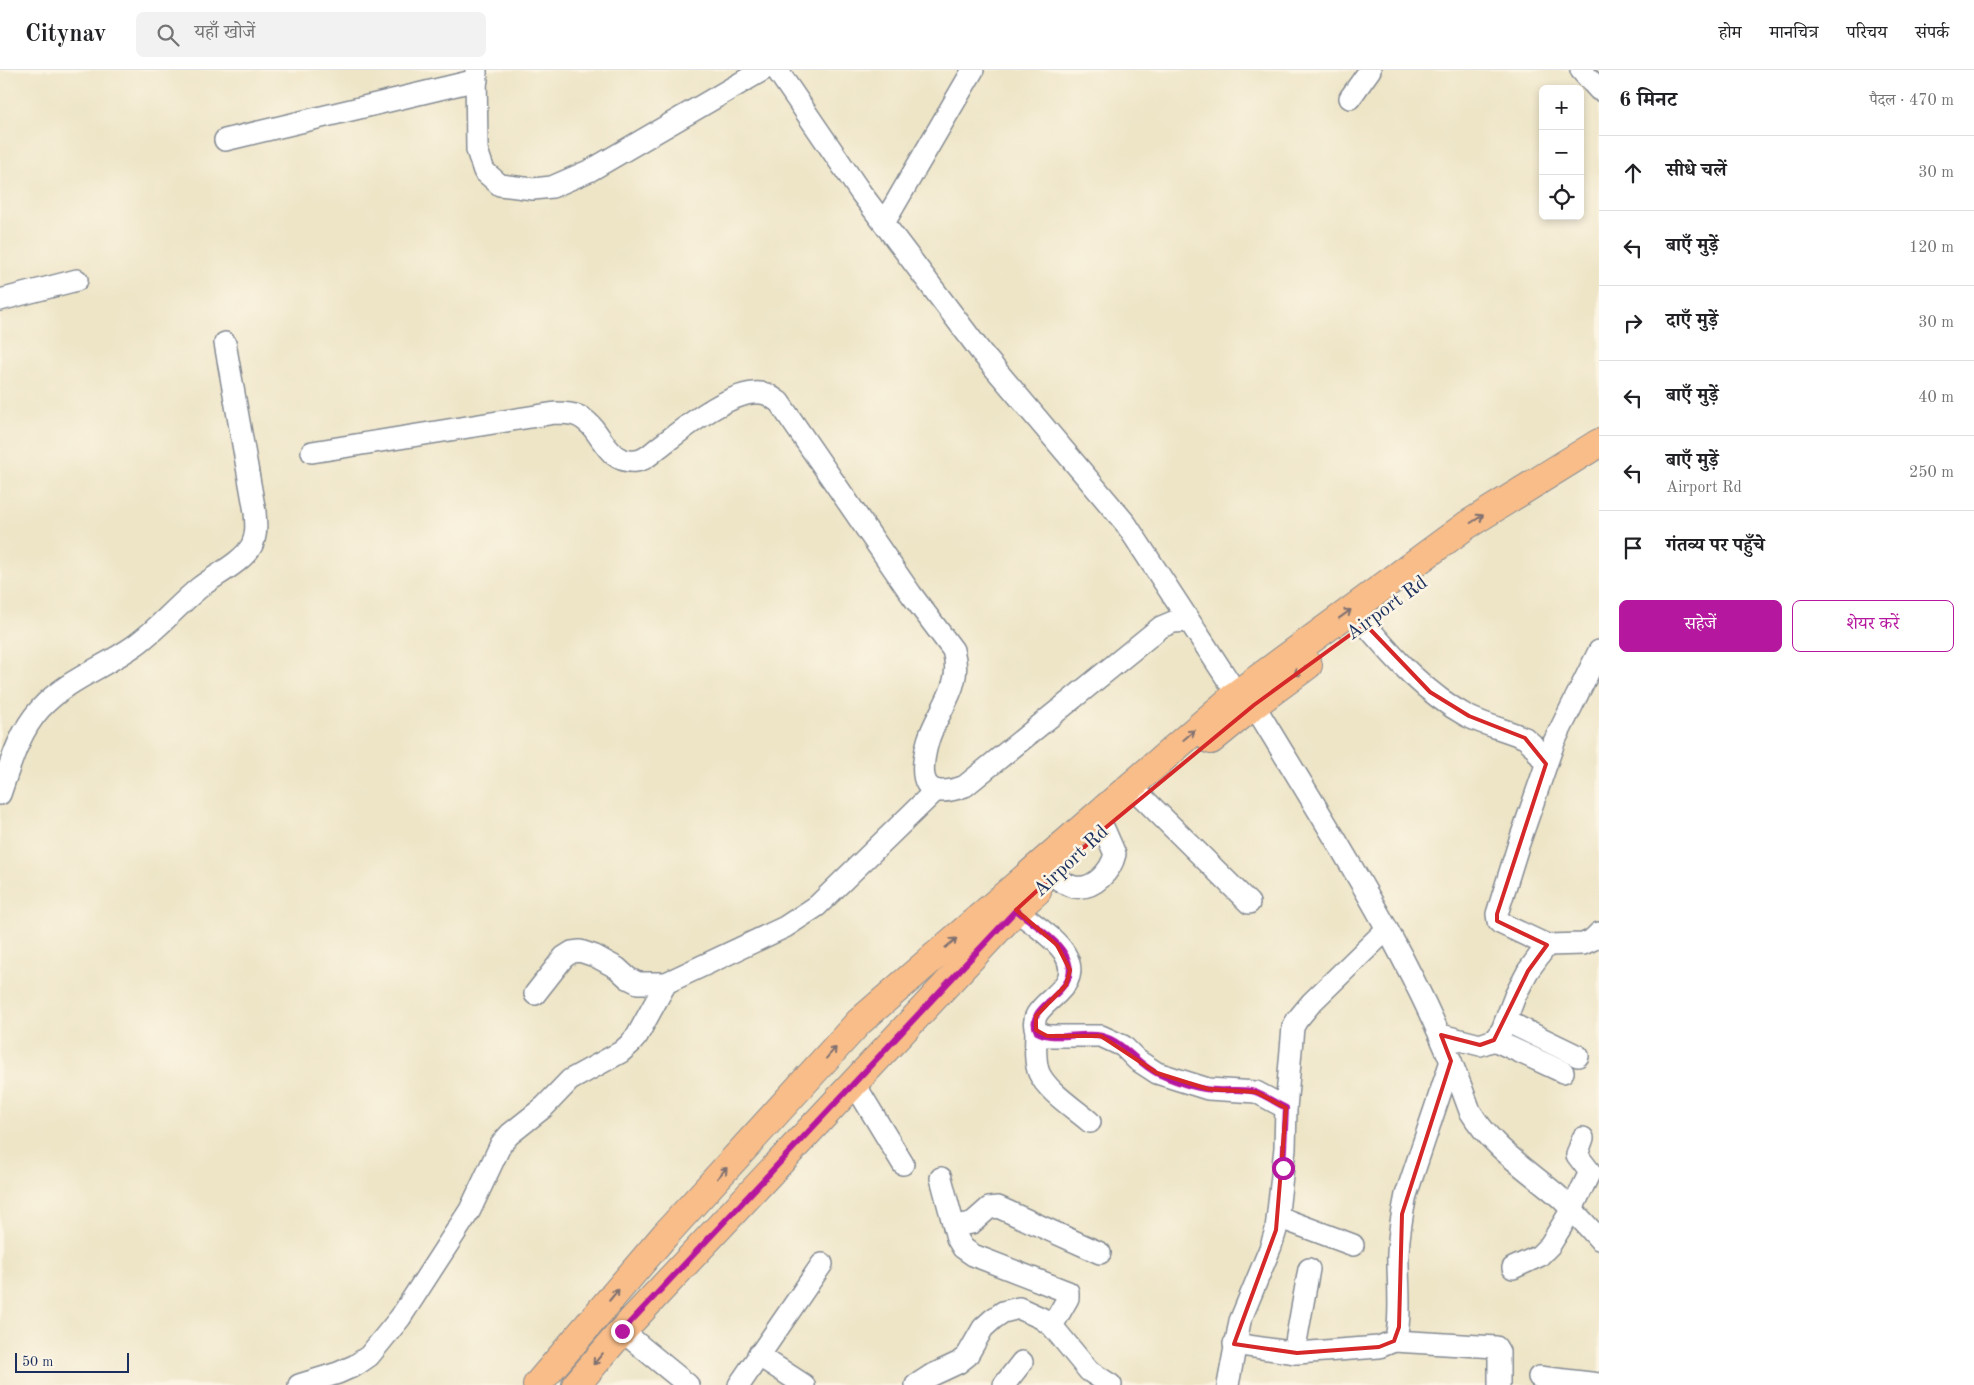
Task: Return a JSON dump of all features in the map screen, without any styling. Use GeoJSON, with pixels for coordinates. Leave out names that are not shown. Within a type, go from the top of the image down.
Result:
{"type":"FeatureCollection","features":[{"type":"Feature","properties":{"kind":"main road"},"geometry":{"type":"LineString","coordinates":[[537,1385],[665,1235],[859,1022],[1246,699],[1467,525],[1599,443]]}},
{"type":"Feature","properties":{"kind":"main road","name":"Airport Rd"},"geometry":{"type":"LineString","coordinates":[[576,1385],[622,1331],[1016,910],[1104,829],[1142,797],[1246,699],[1364,624],[1476,541],[1599,464]]}},
{"type":"Feature","properties":{"kind":"street"},"geometry":{"type":"LineString","coordinates":[[225,140],[477,75],[477,150],[484,171],[500,185],[533,189],[552,187],[591,170],[763,70]]}},
{"type":"Feature","properties":{"kind":"street"},"geometry":{"type":"LineString","coordinates":[[777,70],[861,193],[981,352],[1126,524],[1189,621],[1246,699],[1345,856],[1386,930],[1441,1035],[1470,1111],[1484,1132],[1492,1142],[1572,1209],[1599,1239]]}},
{"type":"Feature","properties":{"kind":"street"},"geometry":{"type":"LineString","coordinates":[[884,223],[973,70]]}},
{"type":"Feature","properties":{"kind":"street"},"geometry":{"type":"LineString","coordinates":[[1350,98],[1370,70]]}},
{"type":"Feature","properties":{"kind":"street"},"geometry":{"type":"LineString","coordinates":[[1581,70],[1599,90]]}},
{"type":"Feature","properties":{"kind":"street"},"geometry":{"type":"LineString","coordinates":[[0,300],[77,280]]}},
{"type":"Feature","properties":{"kind":"street"},"geometry":{"type":"LineString","coordinates":[[0,794],[16,750],[25,731],[39,710],[80,677],[115,659],[136,645],[199,588],[247,552],[252,544],[257,531],[255,512],[225,343]]}},
{"type":"Feature","properties":{"kind":"street"},"geometry":{"type":"LineString","coordinates":[[312,452],[555,413],[579,417],[588,423],[612,454],[622,460],[635,461],[645,459],[727,400],[746,394],[766,394],[779,402],[911,594],[953,650],[956,669],[954,680],[928,741],[925,762],[925,780],[928,786],[935,791],[954,790],[965,786],[1161,627],[1173,622],[1189,621]]}},
{"type":"Feature","properties":{"kind":"street"},"geometry":{"type":"LineString","coordinates":[[1364,624],[1400,664],[1430,692],[1469,716],[1525,738],[1532,744],[1546,764]]}},
{"type":"Feature","properties":{"kind":"street"},"geometry":{"type":"LineString","coordinates":[[1599,651],[1567,713],[1546,764],[1497,914],[1500,923],[1547,945],[1583,944],[1592,940],[1599,933]]}},
{"type":"Feature","properties":{"kind":"street"},"geometry":{"type":"LineString","coordinates":[[535,994],[564,957],[572,952],[580,951],[617,968],[628,978],[638,983],[666,983],[785,927],[816,906],[935,791]]}},
{"type":"Feature","properties":{"kind":"street"},"geometry":{"type":"LineString","coordinates":[[1142,797],[1249,903]]}},
{"type":"Feature","properties":{"kind":"street"},"geometry":{"type":"LineString","coordinates":[[1016,910],[1064,952],[1070,970],[1066,985],[1036,1016],[1034,1024],[1036,1030],[1036,1063],[1039,1072],[1044,1082],[1090,1122]]}},
{"type":"Feature","properties":{"kind":"street"},"geometry":{"type":"LineString","coordinates":[[1228,1385],[1234,1344],[1243,1311],[1271,1246],[1278,1217],[1285,1148],[1291,1036],[1297,1020],[1312,1002],[1386,930]]}},
{"type":"Feature","properties":{"kind":"street"},"geometry":{"type":"LineString","coordinates":[[1441,1035],[1480,1044],[1494,1040],[1502,1030],[1515,996],[1528,971],[1547,945]]}},
{"type":"Feature","properties":{"kind":"street"},"geometry":{"type":"LineString","coordinates":[[299,1385],[338,1373],[356,1365],[375,1350],[400,1318],[470,1210],[501,1144],[510,1134],[544,1108],[570,1080],[621,1052],[630,1044],[637,1036],[666,983]]}},
{"type":"Feature","properties":{"kind":"street"},"geometry":{"type":"LineString","coordinates":[[1506,1021],[1578,1056]]}},
{"type":"Feature","properties":{"kind":"street"},"geometry":{"type":"LineString","coordinates":[[1036,1030],[1039,1034],[1047,1036],[1092,1034],[1101,1036],[1123,1046],[1137,1060],[1157,1073],[1208,1089],[1256,1092],[1286,1108]]}},
{"type":"Feature","properties":{"kind":"street"},"geometry":{"type":"LineString","coordinates":[[1494,1040],[1563,1072]]}},
{"type":"Feature","properties":{"kind":"street"},"geometry":{"type":"LineString","coordinates":[[1394,1341],[1399,1327],[1398,1251],[1402,1214],[1406,1195],[1451,1061]]}},
{"type":"Feature","properties":{"kind":"street"},"geometry":{"type":"LineString","coordinates":[[854,1083],[903,1164]]}},
{"type":"Feature","properties":{"kind":"street"},"geometry":{"type":"LineString","coordinates":[[1513,1268],[1546,1251],[1572,1209],[1590,1172],[1577,1155],[1583,1138]]}},
{"type":"Feature","properties":{"kind":"street"},"geometry":{"type":"LineString","coordinates":[[941,1178],[959,1244],[967,1252],[1068,1292],[1068,1298],[1052,1326]]}},
{"type":"Feature","properties":{"kind":"street"},"geometry":{"type":"LineString","coordinates":[[954,1226],[972,1223],[989,1208],[998,1207],[1100,1253]]}},
{"type":"Feature","properties":{"kind":"street"},"geometry":{"type":"LineString","coordinates":[[1278,1217],[1353,1245]]}},
{"type":"Feature","properties":{"kind":"street"},"geometry":{"type":"LineString","coordinates":[[739,1385],[822,1264]]}},
{"type":"Feature","properties":{"kind":"street"},"geometry":{"type":"LineString","coordinates":[[1294,1353],[1308,1269]]}},
{"type":"Feature","properties":{"kind":"street"},"geometry":{"type":"LineString","coordinates":[[916,1385],[930,1376],[958,1364],[968,1356],[983,1328],[1004,1312],[1020,1308],[1041,1318],[1052,1326],[1089,1371],[1111,1385]]}},
{"type":"Feature","properties":{"kind":"street"},"geometry":{"type":"LineString","coordinates":[[622,1331],[688,1385]]}},
{"type":"Feature","properties":{"kind":"street"},"geometry":{"type":"LineString","coordinates":[[1234,1344],[1294,1353],[1380,1347],[1394,1341],[1496,1347],[1499,1352],[1499,1385]]}},
{"type":"Feature","properties":{"kind":"street"},"geometry":{"type":"LineString","coordinates":[[758,1355],[804,1385]]}},
{"type":"Feature","properties":{"kind":"street"},"geometry":{"type":"LineString","coordinates":[[1004,1385],[1022,1362]]}},
{"type":"Feature","properties":{"kind":"street"},"geometry":{"type":"LineString","coordinates":[[1539,1377],[1599,1384]]}},
{"type":"Feature","properties":{"kind":"highlighted area"},"geometry":{"type":"Polygon","coordinates":[[[1365,624],[1430,692],[1469,716],[1525,738],[1546,764],[1497,914],[1497,921],[1547,945],[1528,971],[1494,1040],[1480,1045],[1441,1035],[1451,1061],[1402,1214],[1399,1327],[1394,1341],[1379,1347],[1297,1353],[1234,1344],[1276,1230],[1286,1108],[1256,1092],[1208,1089],[1157,1073],[1101,1036],[1047,1036],[1036,1030],[1036,1016],[1066,985],[1070,970],[1057,945],[1016,910],[1104,829],[1254,705],[1365,624]]]}},
{"type":"Feature","properties":{"kind":"route"},"geometry":{"type":"LineString","coordinates":[[622,1331],[1016,910],[1064,952],[1070,970],[1066,985],[1038,1012],[1034,1020],[1039,1034],[1047,1036],[1092,1034],[1101,1036],[1123,1046],[1137,1060],[1157,1073],[1197,1087],[1217,1090],[1248,1090],[1269,1098],[1286,1108],[1283,1168]]}}]}
